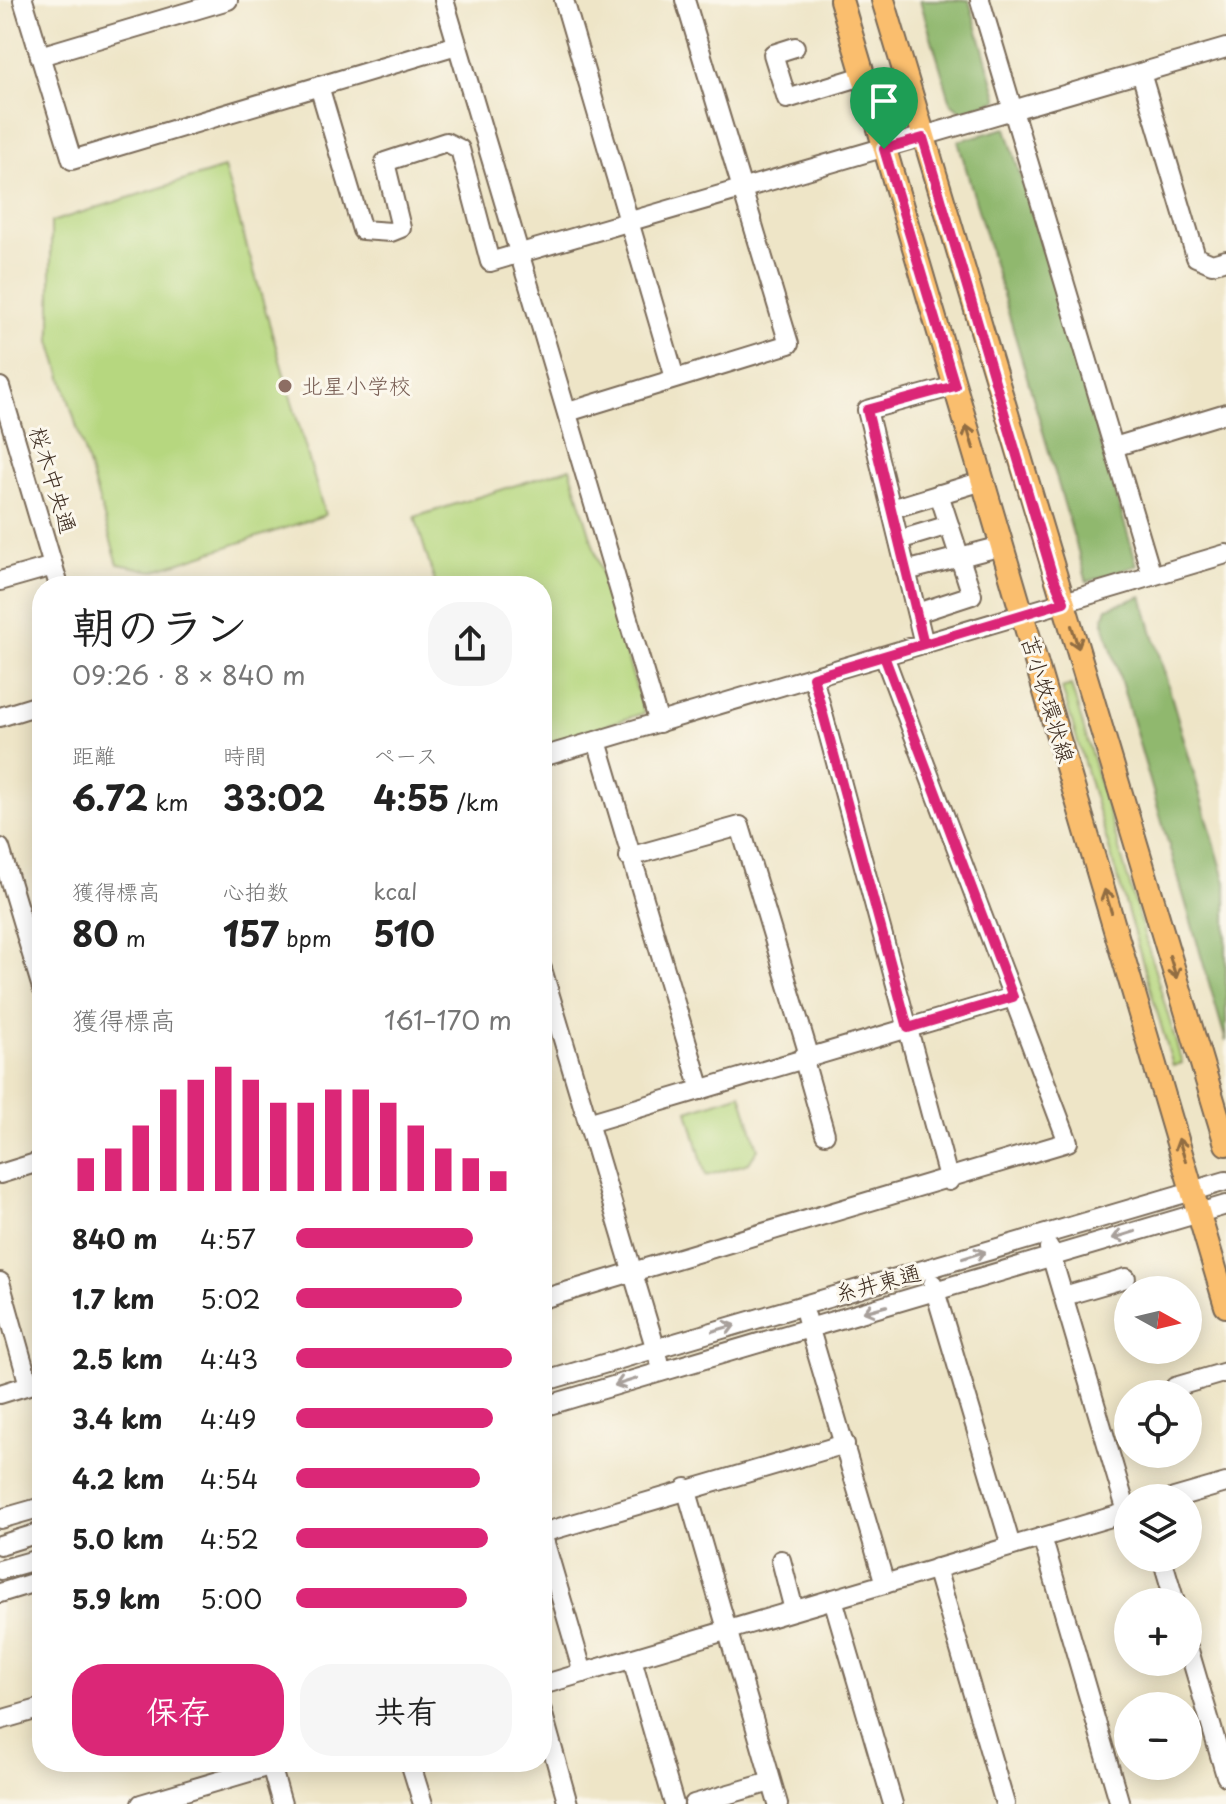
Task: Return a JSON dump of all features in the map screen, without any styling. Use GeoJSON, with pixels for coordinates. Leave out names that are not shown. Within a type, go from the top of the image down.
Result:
{"type":"FeatureCollection","features":[{"type":"Feature","properties":{"kind":"main road","name":"苫小牧環状線"},"geometry":{"type":"LineString","coordinates":[[841,0],[1226,1306]]}},
{"type":"Feature","properties":{"kind":"main road","name":"苫小牧環状線"},"geometry":{"type":"LineString","coordinates":[[883,0],[1052,574],[1064,602],[1226,1144]]}},
{"type":"Feature","properties":{"kind":"street"},"geometry":{"type":"LineString","coordinates":[[23,0],[72,160],[457,45]]}},
{"type":"Feature","properties":{"kind":"street"},"geometry":{"type":"LineString","coordinates":[[40,56],[228,0]]}},
{"type":"Feature","properties":{"kind":"street"},"geometry":{"type":"LineString","coordinates":[[444,0],[659,723]]}},
{"type":"Feature","properties":{"kind":"street"},"geometry":{"type":"LineString","coordinates":[[564,0],[632,223],[675,378]]}},
{"type":"Feature","properties":{"kind":"street"},"geometry":{"type":"LineString","coordinates":[[568,412],[789,344],[685,0]]}},
{"type":"Feature","properties":{"kind":"street"},"geometry":{"type":"LineString","coordinates":[[984,1],[1013,111],[1152,576]]}},
{"type":"Feature","properties":{"kind":"street"},"geometry":{"type":"LineString","coordinates":[[795,47],[773,54],[787,99],[863,76]]}},
{"type":"Feature","properties":{"kind":"street"},"geometry":{"type":"LineString","coordinates":[[319,86],[362,230],[391,232],[401,228],[385,162],[446,142],[460,149],[490,262],[1226,48]]}},
{"type":"Feature","properties":{"kind":"street"},"geometry":{"type":"LineString","coordinates":[[1141,73],[1196,257],[1212,264],[1226,260]]}},
{"type":"Feature","properties":{"kind":"street"},"geometry":{"type":"LineString","coordinates":[[924,644],[867,410],[955,386]]}},
{"type":"Feature","properties":{"kind":"street","name":"桜木中央通"},"geometry":{"type":"LineString","coordinates":[[0,387],[56,576]]}},
{"type":"Feature","properties":{"kind":"street"},"geometry":{"type":"LineString","coordinates":[[1114,447],[1226,413]]}},
{"type":"Feature","properties":{"kind":"street"},"geometry":{"type":"LineString","coordinates":[[891,509],[983,481]]}},
{"type":"Feature","properties":{"kind":"street"},"geometry":{"type":"LineString","coordinates":[[917,613],[972,595],[939,494]]}},
{"type":"Feature","properties":{"kind":"street"},"geometry":{"type":"LineString","coordinates":[[899,540],[949,525]]}},
{"type":"Feature","properties":{"kind":"street"},"geometry":{"type":"LineString","coordinates":[[906,571],[1002,546]]}},
{"type":"Feature","properties":{"kind":"street"},"geometry":{"type":"LineString","coordinates":[[552,754],[1152,576],[1225,558]]}},
{"type":"Feature","properties":{"kind":"street"},"geometry":{"type":"LineString","coordinates":[[0,581],[53,566]]}},
{"type":"Feature","properties":{"kind":"street"},"geometry":{"type":"LineString","coordinates":[[552,1296],[949,1181],[1068,1142],[884,656]]}},
{"type":"Feature","properties":{"kind":"street"},"geometry":{"type":"LineString","coordinates":[[813,677],[949,1181]]}},
{"type":"Feature","properties":{"kind":"street"},"geometry":{"type":"LineString","coordinates":[[0,717],[32,707]]}},
{"type":"Feature","properties":{"kind":"street"},"geometry":{"type":"LineString","coordinates":[[597,741],[629,857],[701,1090]]}},
{"type":"Feature","properties":{"kind":"street"},"geometry":{"type":"LineString","coordinates":[[629,857],[740,826],[806,1056],[825,1134]]}},
{"type":"Feature","properties":{"kind":"street"},"geometry":{"type":"LineString","coordinates":[[0,848],[32,955]]}},
{"type":"Feature","properties":{"kind":"street"},"geometry":{"type":"LineString","coordinates":[[588,1123],[1013,997]]}},
{"type":"Feature","properties":{"kind":"street"},"geometry":{"type":"LineString","coordinates":[[552,1020],[588,1123],[662,1371]]}},
{"type":"Feature","properties":{"kind":"street"},"geometry":{"type":"LineString","coordinates":[[0,1174],[32,1164]]}},
{"type":"Feature","properties":{"kind":"street","name":"糸井東通"},"geometry":{"type":"LineString","coordinates":[[552,1379],[1226,1181]]}},
{"type":"Feature","properties":{"kind":"street","name":"糸井東通"},"geometry":{"type":"LineString","coordinates":[[552,1404],[1226,1205]]}},
{"type":"Feature","properties":{"kind":"street"},"geometry":{"type":"LineString","coordinates":[[1045,1233],[1120,1484]]}},
{"type":"Feature","properties":{"kind":"street"},"geometry":{"type":"LineString","coordinates":[[928,1270],[1011,1546]]}},
{"type":"Feature","properties":{"kind":"street"},"geometry":{"type":"LineString","coordinates":[[1064,1296],[1114,1281]]}},
{"type":"Feature","properties":{"kind":"street"},"geometry":{"type":"LineString","coordinates":[[0,1282],[32,1372]]}},
{"type":"Feature","properties":{"kind":"street"},"geometry":{"type":"LineString","coordinates":[[803,1305],[885,1584]]}},
{"type":"Feature","properties":{"kind":"street"},"geometry":{"type":"LineString","coordinates":[[1199,1380],[1226,1372]]}},
{"type":"Feature","properties":{"kind":"street"},"geometry":{"type":"LineString","coordinates":[[0,1394],[32,1384]]}},
{"type":"Feature","properties":{"kind":"street"},"geometry":{"type":"LineString","coordinates":[[552,1530],[686,1488],[845,1444]]}},
{"type":"Feature","properties":{"kind":"street"},"geometry":{"type":"LineString","coordinates":[[1202,1490],[1226,1483]]}},
{"type":"Feature","properties":{"kind":"street"},"geometry":{"type":"LineString","coordinates":[[686,1488],[778,1804]]}},
{"type":"Feature","properties":{"kind":"street"},"geometry":{"type":"LineString","coordinates":[[0,1519],[32,1510]]}},
{"type":"Feature","properties":{"kind":"street"},"geometry":{"type":"LineString","coordinates":[[552,1682],[1114,1516]]}},
{"type":"Feature","properties":{"kind":"street"},"geometry":{"type":"LineString","coordinates":[[0,1545],[32,1535]]}},
{"type":"Feature","properties":{"kind":"street"},"geometry":{"type":"LineString","coordinates":[[1042,1537],[1120,1804]]}},
{"type":"Feature","properties":{"kind":"street"},"geometry":{"type":"LineString","coordinates":[[781,1560],[794,1610]]}},
{"type":"Feature","properties":{"kind":"street"},"geometry":{"type":"LineString","coordinates":[[0,1570],[32,1561]]}},
{"type":"Feature","properties":{"kind":"street"},"geometry":{"type":"LineString","coordinates":[[552,1567],[583,1673]]}},
{"type":"Feature","properties":{"kind":"street"},"geometry":{"type":"LineString","coordinates":[[936,1568],[1005,1804]]}},
{"type":"Feature","properties":{"kind":"street"},"geometry":{"type":"LineString","coordinates":[[0,1593],[32,1583]]}},
{"type":"Feature","properties":{"kind":"street"},"geometry":{"type":"LineString","coordinates":[[833,1599],[893,1804]]}},
{"type":"Feature","properties":{"kind":"street"},"geometry":{"type":"LineString","coordinates":[[632,1659],[674,1804]]}},
{"type":"Feature","properties":{"kind":"street"},"geometry":{"type":"LineString","coordinates":[[1197,1676],[1226,1776]]}},
{"type":"Feature","properties":{"kind":"street"},"geometry":{"type":"LineString","coordinates":[[0,1720],[32,1711]]}},
{"type":"Feature","properties":{"kind":"street"},"geometry":{"type":"LineString","coordinates":[[552,1747],[568,1804]]}},
{"type":"Feature","properties":{"kind":"street"},"geometry":{"type":"LineString","coordinates":[[151,1803],[246,1772]]}},
{"type":"Feature","properties":{"kind":"street"},"geometry":{"type":"LineString","coordinates":[[276,1772],[282,1804]]}},
{"type":"Feature","properties":{"kind":"street"},"geometry":{"type":"LineString","coordinates":[[413,1772],[423,1804]]}},
{"type":"Feature","properties":{"kind":"street"},"geometry":{"type":"LineString","coordinates":[[694,1804],[771,1782]]}},
{"type":"Feature","properties":{"kind":"green space"},"geometry":{"type":"Polygon","coordinates":[[[920,0],[969,0],[998,100],[962,112],[951,103],[920,0]]]}},
{"type":"Feature","properties":{"kind":"green space"},"geometry":{"type":"Polygon","coordinates":[[[1006,128],[1137,565],[1087,582],[958,141],[1006,128]]]}},
{"type":"Feature","properties":{"kind":"green space"},"geometry":{"type":"Polygon","coordinates":[[[224,168],[325,515],[153,571],[118,564],[51,341],[51,222],[224,168]]]}},
{"type":"Feature","properties":{"kind":"green space"},"geometry":{"type":"Polygon","coordinates":[[[570,468],[644,713],[552,742],[552,576],[433,576],[415,517],[570,468]]]}},
{"type":"Feature","properties":{"kind":"green space"},"geometry":{"type":"Polygon","coordinates":[[[1142,596],[1226,883],[1226,1041],[1103,620],[1107,608],[1142,596]]]}},
{"type":"Feature","properties":{"kind":"green space"},"geometry":{"type":"Polygon","coordinates":[[[1071,685],[1182,1063],[1173,1066],[1062,688],[1071,685]]]}},
{"type":"Feature","properties":{"kind":"green space"},"geometry":{"type":"Polygon","coordinates":[[[741,1094],[758,1149],[749,1163],[706,1176],[688,1111],[741,1094]]]}},
{"type":"Feature","properties":{"kind":"place","name":"北星小学校"},"geometry":{"type":"Point","coordinates":[285,386]}},
{"type":"Feature","properties":{"kind":"route"},"geometry":{"type":"LineString","coordinates":[[884,149],[923,138],[1052,574],[1064,602],[884,656],[1013,997],[908,1028],[813,677],[924,644],[867,410],[955,386],[884,149]]}}]}
